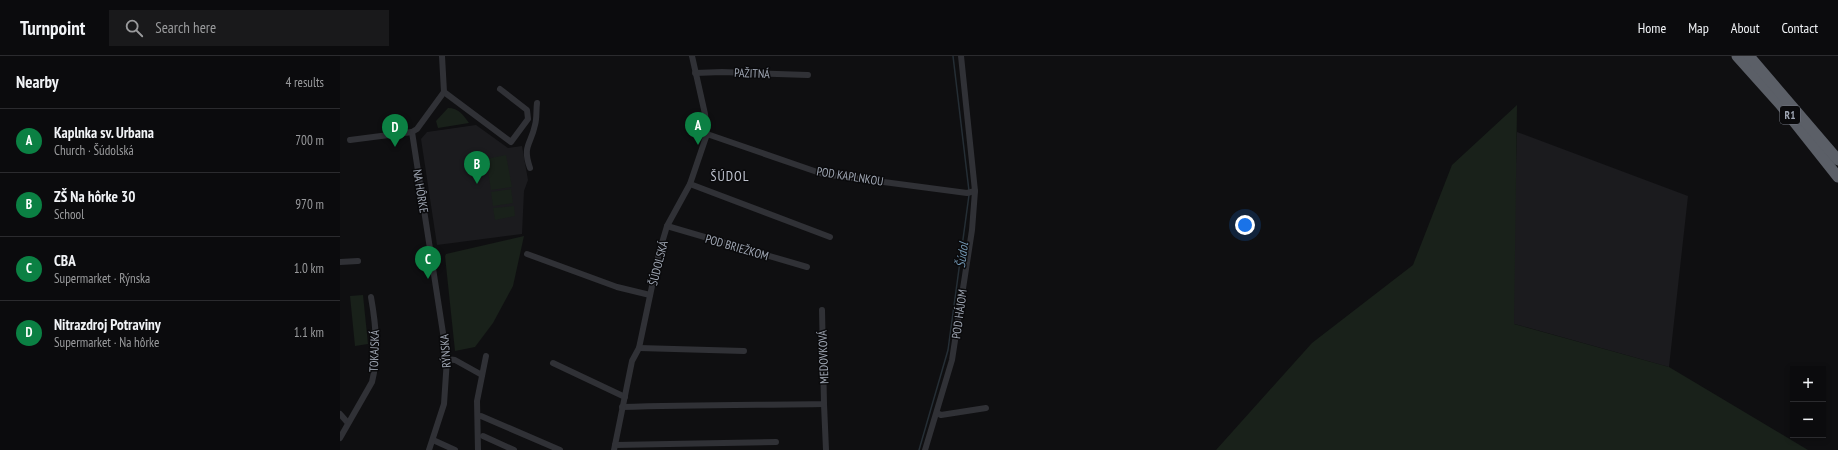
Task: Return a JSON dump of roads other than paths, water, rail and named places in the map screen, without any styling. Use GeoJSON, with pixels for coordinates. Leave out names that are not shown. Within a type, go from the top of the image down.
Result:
{"type":"FeatureCollection","features":[{"type":"Feature","properties":{"kind":"highway","name":"R1"},"geometry":{"type":"LineString","coordinates":[[1738,56],[1780,104],[1838,177]]}},
{"type":"Feature","properties":{"kind":"highway","name":"R1"},"geometry":{"type":"LineString","coordinates":[[1749,56],[1838,160]]}},
{"type":"Feature","properties":{"kind":"street"},"geometry":{"type":"LineString","coordinates":[[350,140],[412,132],[417,130],[444,92],[442,56]]}},
{"type":"Feature","properties":{"kind":"street","name":"ŠÚDOLSKÁ"},"geometry":{"type":"LineString","coordinates":[[692,56],[705,114],[707,134],[690,184],[667,226],[659,253],[639,348],[632,361],[614,447],[776,442]]}},
{"type":"Feature","properties":{"kind":"street","name":"POD HÁJOM"},"geometry":{"type":"LineString","coordinates":[[925,450],[952,360],[972,230],[971,192],[961,56]]}},
{"type":"Feature","properties":{"kind":"street","name":"PAŽITNÁ"},"geometry":{"type":"LineString","coordinates":[[695,73],[722,72],[808,75]]}},
{"type":"Feature","properties":{"kind":"street"},"geometry":{"type":"LineString","coordinates":[[444,92],[511,142],[528,119],[527,110],[500,89]]}},
{"type":"Feature","properties":{"kind":"street"},"geometry":{"type":"LineString","coordinates":[[530,168],[526,157],[526,148],[535,126],[537,103]]}},
{"type":"Feature","properties":{"kind":"street"},"geometry":{"type":"LineString","coordinates":[[528,115],[536,116]]}},
{"type":"Feature","properties":{"kind":"street","name":"NA HÔRKE"},"geometry":{"type":"LineString","coordinates":[[412,132],[430,250]]}},
{"type":"Feature","properties":{"kind":"street","name":"POD KAPLNKOU"},"geometry":{"type":"LineString","coordinates":[[707,134],[823,174],[971,192]]}},
{"type":"Feature","properties":{"kind":"street"},"geometry":{"type":"LineString","coordinates":[[690,184],[830,237]]}},
{"type":"Feature","properties":{"kind":"street","name":"POD BRIEŽKOM"},"geometry":{"type":"LineString","coordinates":[[667,226],[806,267]]}},
{"type":"Feature","properties":{"kind":"street","name":"RÝNSKA"},"geometry":{"type":"LineString","coordinates":[[429,450],[444,404],[447,359],[430,250]]}},
{"type":"Feature","properties":{"kind":"street"},"geometry":{"type":"LineString","coordinates":[[527,254],[617,287],[650,295]]}},
{"type":"Feature","properties":{"kind":"street"},"geometry":{"type":"LineString","coordinates":[[340,262],[358,262]]}},
{"type":"Feature","properties":{"kind":"street","name":"TOKAJSKÁ"},"geometry":{"type":"LineString","coordinates":[[340,438],[372,382],[376,359],[375,323],[371,297]]}},
{"type":"Feature","properties":{"kind":"street","name":"MEDOVKOVÁ"},"geometry":{"type":"LineString","coordinates":[[822,310],[826,450]]}},
{"type":"Feature","properties":{"kind":"street"},"geometry":{"type":"LineString","coordinates":[[639,348],[744,351]]}},
{"type":"Feature","properties":{"kind":"street"},"geometry":{"type":"LineString","coordinates":[[478,450],[476,414],[486,356]]}},
{"type":"Feature","properties":{"kind":"street"},"geometry":{"type":"LineString","coordinates":[[447,359],[455,360],[482,375]]}},
{"type":"Feature","properties":{"kind":"street"},"geometry":{"type":"LineString","coordinates":[[553,363],[625,397]]}},
{"type":"Feature","properties":{"kind":"street"},"geometry":{"type":"LineString","coordinates":[[622,407],[732,404],[755,406],[824,404]]}},
{"type":"Feature","properties":{"kind":"street"},"geometry":{"type":"LineString","coordinates":[[937,413],[941,415],[986,408]]}},
{"type":"Feature","properties":{"kind":"street"},"geometry":{"type":"LineString","coordinates":[[340,414],[348,423]]}},
{"type":"Feature","properties":{"kind":"street"},"geometry":{"type":"LineString","coordinates":[[481,416],[560,450]]}},
{"type":"Feature","properties":{"kind":"street"},"geometry":{"type":"LineString","coordinates":[[483,436],[514,450]]}},
{"type":"Feature","properties":{"kind":"street"},"geometry":{"type":"LineString","coordinates":[[433,440],[455,450]]}},
{"type":"Feature","properties":{"kind":"waterway","name":"Šúdol"},"geometry":{"type":"LineString","coordinates":[[953,56],[969,191]]}},
{"type":"Feature","properties":{"kind":"waterway","name":"Šúdol"},"geometry":{"type":"LineString","coordinates":[[919,450],[948,350],[969,195]]}},
{"type":"Feature","properties":{"kind":"place","name":"Kaplnka sv. Urbana"},"geometry":{"type":"Point","coordinates":[698,145]}},
{"type":"Feature","properties":{"kind":"place","name":"Nitrazdroj Potraviny"},"geometry":{"type":"Point","coordinates":[395,147]}},
{"type":"Feature","properties":{"kind":"place","name":"ZŠ Na hôrke 30"},"geometry":{"type":"Point","coordinates":[477,184]}},
{"type":"Feature","properties":{"kind":"place","name":"CBA"},"geometry":{"type":"Point","coordinates":[428,279]}},
{"type":"Feature","properties":{"kind":"district","name":"ŠÚDOL"},"geometry":{"type":"Point","coordinates":[730,176]}}]}
